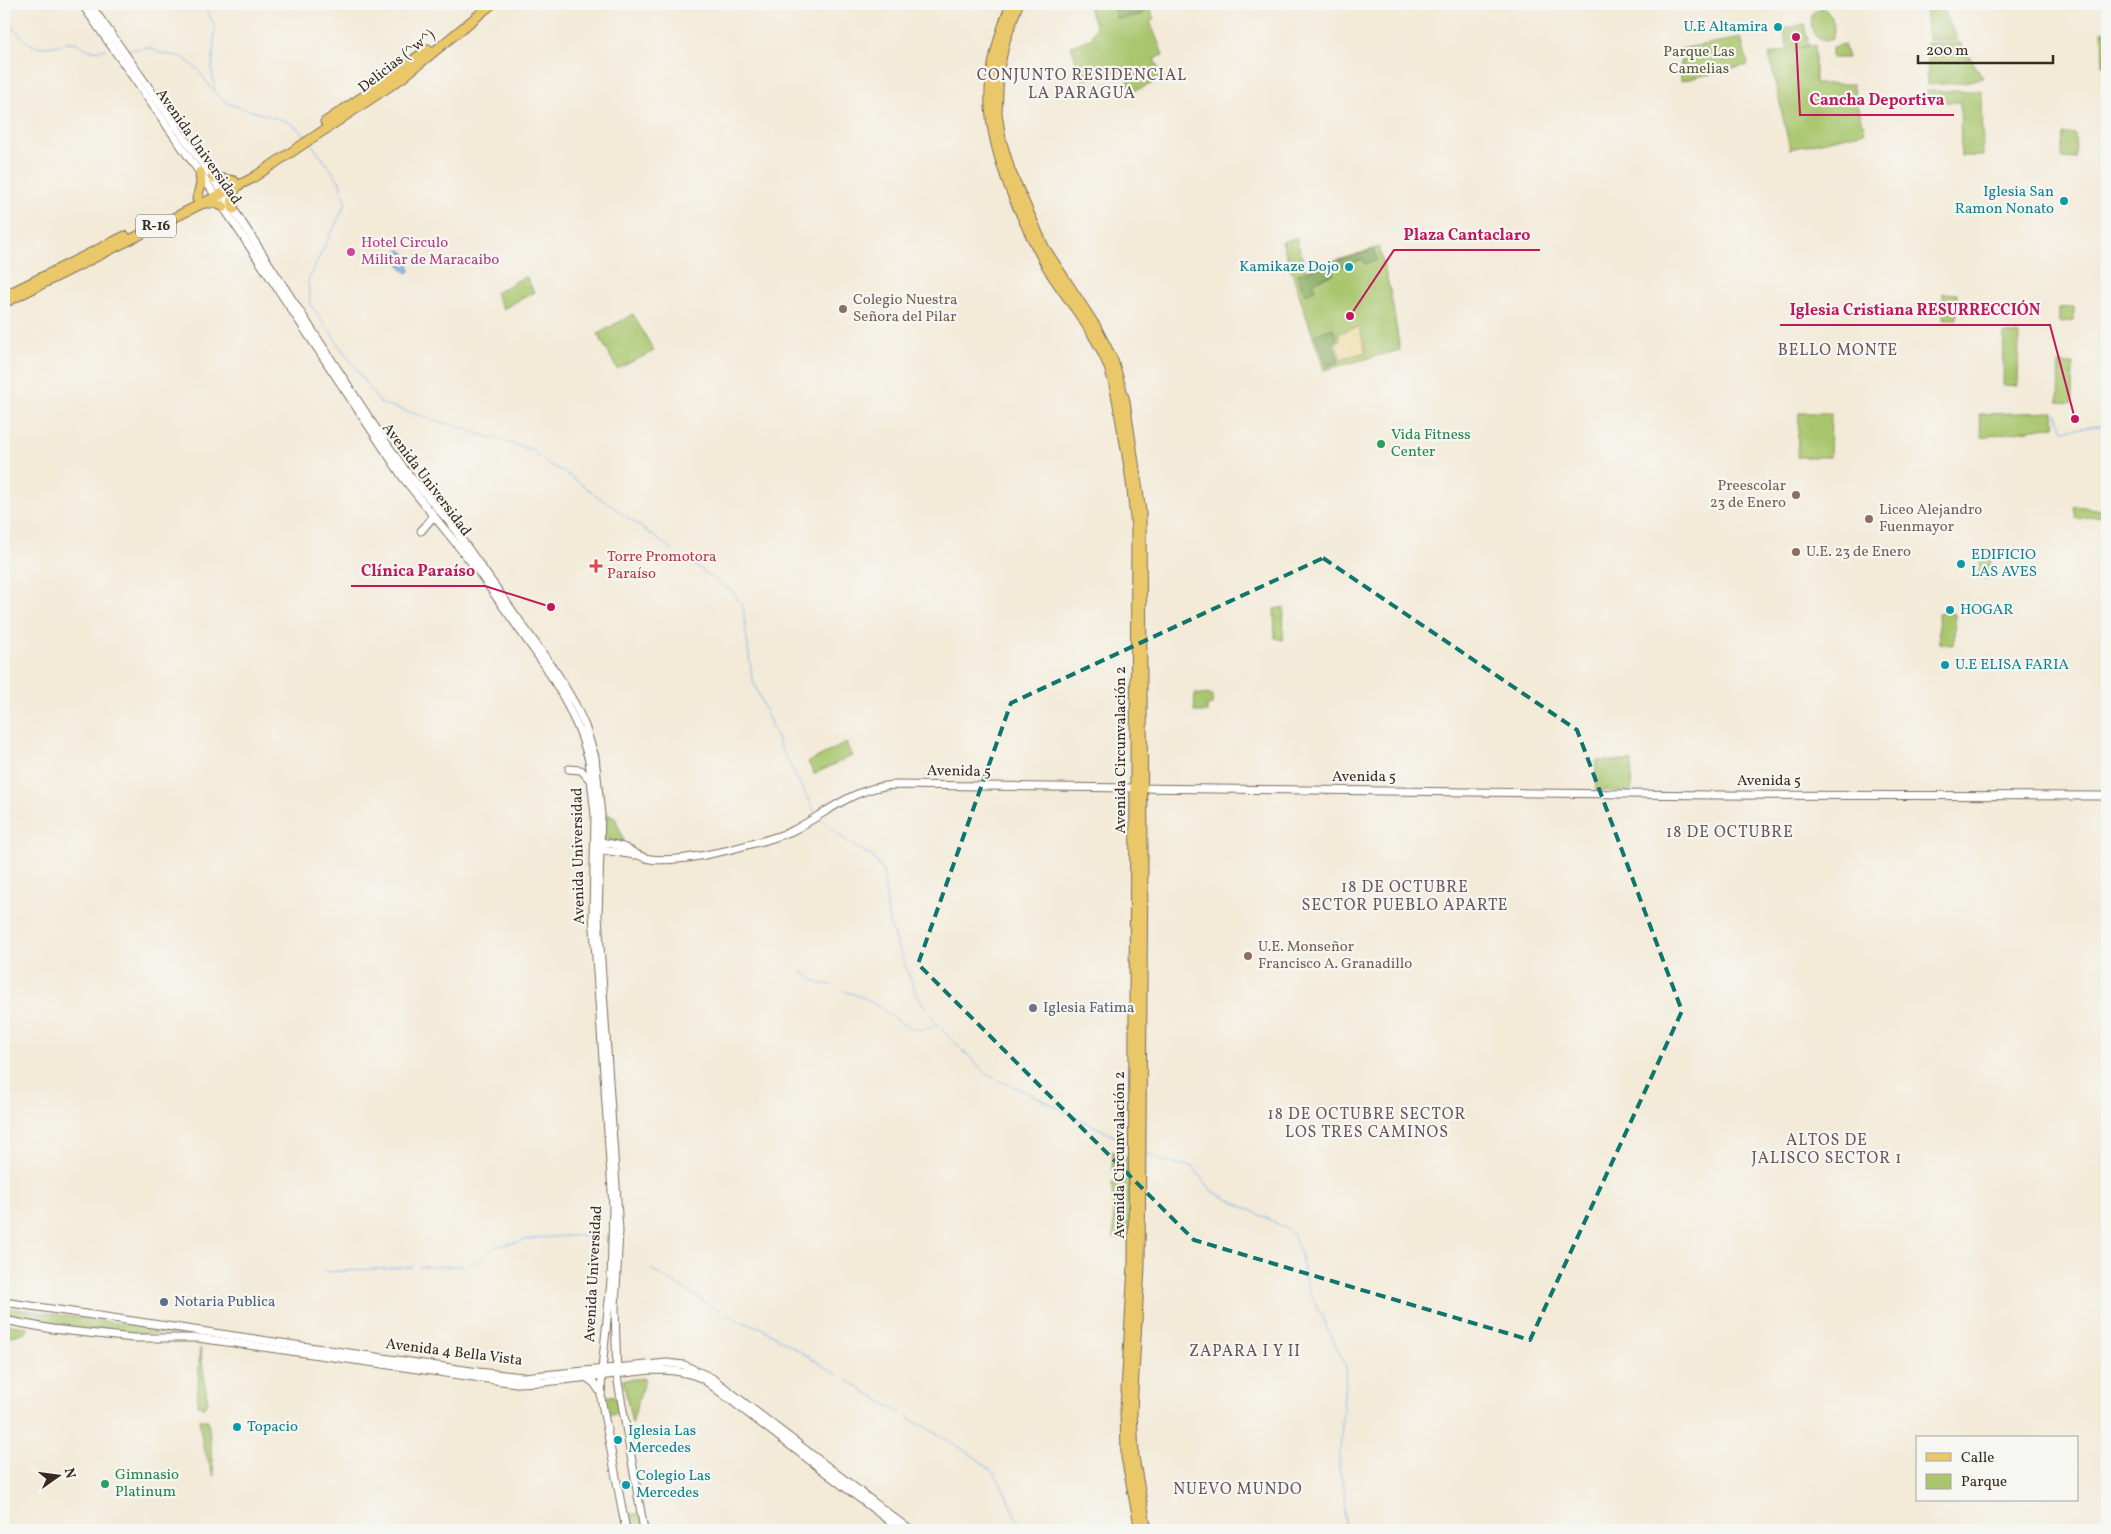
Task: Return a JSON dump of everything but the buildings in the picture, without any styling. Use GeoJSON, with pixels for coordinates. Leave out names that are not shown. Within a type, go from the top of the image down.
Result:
{"type":"FeatureCollection","features":[{"type":"Feature","properties":{"kind":"main road","name":"Delicias (^w^)"},"geometry":{"type":"LineString","coordinates":[[312,134],[486,4]]}},
{"type":"Feature","properties":{"kind":"main road","name":"Delicias (^w^)"},"geometry":{"type":"LineString","coordinates":[[312,134],[402,78],[492,4]]}},
{"type":"Feature","properties":{"kind":"main road","name":"Avenida Circunvalación 2"},"geometry":{"type":"LineString","coordinates":[[1011,4],[996,43],[992,70],[990,108],[993,136],[1000,161],[1026,228],[1079,321],[1108,364],[1109,381],[1129,463],[1136,528],[1139,789],[1137,1159],[1140,1266],[1139,1359],[1132,1410],[1134,1457],[1147,1530]]}},
{"type":"Feature","properties":{"kind":"main road","name":"Avenida Circunvalación 2"},"geometry":{"type":"LineString","coordinates":[[1018,4],[1005,41],[999,69],[997,104],[1001,139],[1010,170],[1037,234],[1050,258],[1106,343],[1120,381],[1130,426],[1140,493],[1146,573],[1146,731],[1139,789],[1146,831],[1146,881],[1145,1033],[1137,1145]]}},
{"type":"Feature","properties":{"kind":"main road","name":"R-16"},"geometry":{"type":"LineString","coordinates":[[4,296],[236,183],[251,179],[312,134]]}},
{"type":"Feature","properties":{"kind":"main road"},"geometry":{"type":"LineString","coordinates":[[200,172],[201,183],[198,201],[215,203],[224,208]]}},
{"type":"Feature","properties":{"kind":"main road"},"geometry":{"type":"LineString","coordinates":[[212,177],[236,183],[232,199],[234,209]]}},
{"type":"Feature","properties":{"kind":"main road","name":"R-16"},"geometry":{"type":"LineString","coordinates":[[4,303],[79,267],[198,201]]}},
{"type":"Feature","properties":{"kind":"main road","name":"Avenida Circunvalación 2"},"geometry":{"type":"LineString","coordinates":[[1137,1159],[1125,1418],[1126,1457],[1140,1530]]}},
{"type":"Feature","properties":{"kind":"street","name":"Avenida Universidad"},"geometry":{"type":"LineString","coordinates":[[82,4],[200,172],[234,209],[373,424],[415,484],[450,523],[562,682],[582,719],[595,758],[600,815],[593,914],[611,1166],[613,1226],[611,1281],[601,1394],[626,1530]]}},
{"type":"Feature","properties":{"kind":"street","name":"Avenida Universidad"},"geometry":{"type":"LineString","coordinates":[[90,4],[212,177],[224,208],[370,430],[404,479],[475,567],[546,667],[565,700],[580,732],[589,760],[600,866],[598,916],[619,1231],[615,1308],[616,1371],[644,1530]]}},
{"type":"Feature","properties":{"kind":"street"},"geometry":{"type":"LineString","coordinates":[[422,531],[432,518],[430,511]]}},
{"type":"Feature","properties":{"kind":"street"},"geometry":{"type":"LineString","coordinates":[[569,769],[581,770],[592,782]]}},
{"type":"Feature","properties":{"kind":"street","name":"Avenida 5"},"geometry":{"type":"LineString","coordinates":[[597,845],[628,849],[648,859],[665,860],[754,843],[791,831],[865,790],[886,786],[1907,796],[2107,796]]}},
{"type":"Feature","properties":{"kind":"street","name":"Avenida 5"},"geometry":{"type":"LineString","coordinates":[[597,845],[617,853],[636,854]]}},
{"type":"Feature","properties":{"kind":"street"},"geometry":{"type":"LineString","coordinates":[[600,866],[607,857],[617,853]]}},
{"type":"Feature","properties":{"kind":"street","name":"Avenida 4 Bella Vista"},"geometry":{"type":"LineString","coordinates":[[4,1302],[523,1377],[616,1371],[667,1363],[684,1365],[712,1378],[900,1530]]}},
{"type":"Feature","properties":{"kind":"street","name":"Avenida 4 Bella Vista"},"geometry":{"type":"LineString","coordinates":[[4,1320],[52,1329],[133,1338],[198,1338],[516,1383],[586,1377],[602,1372]]}},
{"type":"Feature","properties":{"kind":"street"},"geometry":{"type":"LineString","coordinates":[[586,1377],[596,1385],[601,1394]]}},
{"type":"Feature","properties":{"kind":"street","name":"Avenida 4 Bella Vista"},"geometry":{"type":"LineString","coordinates":[[777,1432],[910,1530]]}},
{"type":"Feature","properties":{"kind":"highlighted area"},"geometry":{"type":"Polygon","coordinates":[[[1323,558],[1577,730],[1682,1011],[1530,1340],[1194,1240],[918,964],[1011,703],[1323,558]]]}},
{"type":"Feature","properties":{"kind":"green space"},"geometry":{"type":"Polygon","coordinates":[[[1087,4],[1148,4],[1154,19],[1150,21],[1163,55],[1154,59],[1163,79],[1132,92],[1124,70],[1083,80],[1071,46],[1092,38],[1096,27],[1087,4]]]}},
{"type":"Feature","properties":{"kind":"green space"},"geometry":{"type":"Polygon","coordinates":[[[1117,4],[1144,4],[1145,8],[1140,15],[1122,19],[1116,18],[1114,10],[1117,4]]]}},
{"type":"Feature","properties":{"kind":"green space"},"geometry":{"type":"Polygon","coordinates":[[[1942,7],[1958,40],[1928,40],[1925,12],[1942,7]]]}},
{"type":"Feature","properties":{"kind":"green space"},"geometry":{"type":"Polygon","coordinates":[[[1821,8],[1828,12],[1834,25],[1832,39],[1826,41],[1816,37],[1811,21],[1815,11],[1821,8]]]}},
{"type":"Feature","properties":{"kind":"green space"},"geometry":{"type":"Polygon","coordinates":[[[1804,24],[1809,45],[1795,49],[1815,45],[1815,84],[1853,84],[1865,132],[1790,149],[1769,54],[1788,50],[1783,29],[1804,24]]]}},
{"type":"Feature","properties":{"kind":"green space"},"geometry":{"type":"Polygon","coordinates":[[[2102,31],[2107,31],[2107,66],[2103,66],[2102,31]]]}},
{"type":"Feature","properties":{"kind":"green space","name":"Parque Las Camelias"},"geometry":{"type":"Polygon","coordinates":[[[1741,38],[1748,65],[1681,81],[1680,49],[1741,38]]]}},
{"type":"Feature","properties":{"kind":"green space"},"geometry":{"type":"Polygon","coordinates":[[[1927,43],[1961,43],[1983,78],[1960,83],[1928,85],[1927,43]]]}},
{"type":"Feature","properties":{"kind":"green space"},"geometry":{"type":"Polygon","coordinates":[[[1844,44],[1848,58],[1832,58],[1832,47],[1844,44]]]}},
{"type":"Feature","properties":{"kind":"green space"},"geometry":{"type":"Polygon","coordinates":[[[1927,91],[1982,91],[1983,156],[1961,156],[1960,102],[1927,102],[1927,91]]]}},
{"type":"Feature","properties":{"kind":"green space"},"geometry":{"type":"Polygon","coordinates":[[[2063,134],[2075,134],[2076,159],[2062,158],[2063,134]]]}},
{"type":"Feature","properties":{"kind":"green space"},"geometry":{"type":"Polygon","coordinates":[[[1296,238],[1306,270],[1379,247],[1391,295],[1400,350],[1324,370],[1282,242],[1296,238]]]}},
{"type":"Feature","properties":{"kind":"green space"},"geometry":{"type":"Polygon","coordinates":[[[1374,250],[1377,260],[1365,264],[1363,259],[1333,269],[1334,274],[1313,282],[1315,290],[1304,294],[1298,274],[1374,250]]]}},
{"type":"Feature","properties":{"kind":"green space"},"geometry":{"type":"Polygon","coordinates":[[[526,276],[534,292],[503,309],[495,293],[526,276]]]}},
{"type":"Feature","properties":{"kind":"green space"},"geometry":{"type":"Polygon","coordinates":[[[1943,293],[1957,294],[1957,319],[1943,319],[1943,293]]]}},
{"type":"Feature","properties":{"kind":"green space"},"geometry":{"type":"Polygon","coordinates":[[[2074,307],[2074,321],[2059,322],[2059,308],[2074,307]]]}},
{"type":"Feature","properties":{"kind":"green space"},"geometry":{"type":"Polygon","coordinates":[[[633,314],[654,351],[617,369],[598,334],[633,314]]]}},
{"type":"Feature","properties":{"kind":"green space"},"geometry":{"type":"Polygon","coordinates":[[[1333,328],[1337,339],[1332,342],[1339,362],[1327,366],[1315,334],[1333,328]]]}},
{"type":"Feature","properties":{"kind":"green space"},"geometry":{"type":"Polygon","coordinates":[[[2004,334],[2019,334],[2018,386],[2003,385],[2004,334]]]}},
{"type":"Feature","properties":{"kind":"green space"},"geometry":{"type":"Polygon","coordinates":[[[2059,364],[2073,364],[2072,403],[2058,402],[2059,364]]]}},
{"type":"Feature","properties":{"kind":"green space"},"geometry":{"type":"Polygon","coordinates":[[[2054,412],[2055,426],[1982,437],[1979,414],[2054,412]]]}},
{"type":"Feature","properties":{"kind":"green space"},"geometry":{"type":"Polygon","coordinates":[[[1799,413],[1831,413],[1830,457],[1797,457],[1799,413]]]}},
{"type":"Feature","properties":{"kind":"green space"},"geometry":{"type":"Polygon","coordinates":[[[2074,507],[2102,510],[2102,516],[2076,519],[2074,507]]]}},
{"type":"Feature","properties":{"kind":"green space"},"geometry":{"type":"Polygon","coordinates":[[[1981,558],[1991,559],[1987,579],[1978,577],[1981,558]]]}},
{"type":"Feature","properties":{"kind":"green space"},"geometry":{"type":"Polygon","coordinates":[[[1284,607],[1283,640],[1275,638],[1274,609],[1284,607]]]}},
{"type":"Feature","properties":{"kind":"green space"},"geometry":{"type":"Polygon","coordinates":[[[1938,613],[1955,614],[1954,645],[1939,644],[1938,613]]]}},
{"type":"Feature","properties":{"kind":"green space"},"geometry":{"type":"Polygon","coordinates":[[[1195,694],[1213,695],[1212,705],[1207,705],[1207,712],[1194,712],[1195,694]]]}},
{"type":"Feature","properties":{"kind":"green space"},"geometry":{"type":"Polygon","coordinates":[[[846,743],[852,756],[814,774],[808,762],[846,743]]]}},
{"type":"Feature","properties":{"kind":"green space"},"geometry":{"type":"Polygon","coordinates":[[[1596,761],[1632,761],[1631,791],[1596,791],[1596,761]]]}},
{"type":"Feature","properties":{"kind":"green space"},"geometry":{"type":"Polygon","coordinates":[[[603,811],[616,819],[625,844],[603,838],[603,811]]]}},
{"type":"Feature","properties":{"kind":"green space"},"geometry":{"type":"Polygon","coordinates":[[[1113,1151],[1131,1158],[1130,1238],[1114,1238],[1112,1183],[1120,1183],[1121,1171],[1112,1170],[1113,1151]]]}},
{"type":"Feature","properties":{"kind":"green space"},"geometry":{"type":"Polygon","coordinates":[[[4,1307],[186,1333],[122,1334],[4,1317],[4,1307]]]}},
{"type":"Feature","properties":{"kind":"green space"},"geometry":{"type":"Polygon","coordinates":[[[4,1324],[27,1327],[28,1331],[7,1338],[4,1324]]]}},
{"type":"Feature","properties":{"kind":"green space"},"geometry":{"type":"Polygon","coordinates":[[[200,1348],[208,1403],[204,1407],[197,1405],[200,1348]]]}},
{"type":"Feature","properties":{"kind":"green space"},"geometry":{"type":"Polygon","coordinates":[[[645,1378],[632,1423],[623,1380],[645,1378]]]}},
{"type":"Feature","properties":{"kind":"green space"},"geometry":{"type":"Polygon","coordinates":[[[617,1395],[621,1412],[607,1415],[604,1397],[617,1395]]]}},
{"type":"Feature","properties":{"kind":"green space"},"geometry":{"type":"Polygon","coordinates":[[[199,1420],[208,1420],[214,1476],[203,1446],[199,1420]]]}},
{"type":"Feature","properties":{"kind":"green space"},"geometry":{"type":"Polygon","coordinates":[[[622,1514],[642,1514],[643,1530],[626,1530],[622,1514]]]}},
{"type":"Feature","properties":{"kind":"sand"},"geometry":{"type":"Polygon","coordinates":[[[1359,327],[1366,352],[1341,359],[1335,342],[1340,341],[1338,333],[1359,327]]]}},
{"type":"Feature","properties":{"kind":"water"},"geometry":{"type":"Polygon","coordinates":[[[400,250],[405,253],[409,261],[410,271],[408,273],[403,270],[396,259],[397,252],[400,250]]]}},
{"type":"Feature","properties":{"kind":"waterway"},"geometry":{"type":"LineString","coordinates":[[204,4],[215,27],[212,70],[215,93],[229,104],[289,122],[308,137]]}},
{"type":"Feature","properties":{"kind":"waterway"},"geometry":{"type":"LineString","coordinates":[[4,16],[24,40],[36,46],[54,46],[70,42],[92,50],[106,49]]}},
{"type":"Feature","properties":{"kind":"waterway"},"geometry":{"type":"LineString","coordinates":[[128,50],[149,47],[159,53],[183,57],[199,71],[214,92]]}},
{"type":"Feature","properties":{"kind":"waterway"},"geometry":{"type":"LineString","coordinates":[[311,143],[340,182],[346,203],[308,280],[310,304],[380,403],[532,450],[539,457]]}},
{"type":"Feature","properties":{"kind":"waterway"},"geometry":{"type":"LineString","coordinates":[[2057,414],[2063,430],[2107,425]]}},
{"type":"Feature","properties":{"kind":"waterway"},"geometry":{"type":"LineString","coordinates":[[544,462],[564,472],[673,550]]}},
{"type":"Feature","properties":{"kind":"waterway"},"geometry":{"type":"LineString","coordinates":[[689,561],[734,593],[743,608],[752,678],[780,746],[816,814]]}},
{"type":"Feature","properties":{"kind":"waterway"},"geometry":{"type":"LineString","coordinates":[[820,819],[849,843],[873,857],[883,871],[889,923],[915,991],[936,1024],[989,1076],[1035,1096],[1129,1144]]}},
{"type":"Feature","properties":{"kind":"waterway"},"geometry":{"type":"LineString","coordinates":[[802,972],[820,984],[832,985]]}},
{"type":"Feature","properties":{"kind":"waterway"},"geometry":{"type":"LineString","coordinates":[[844,991],[870,1001],[911,1028],[928,1028],[936,1024]]}},
{"type":"Feature","properties":{"kind":"waterway"},"geometry":{"type":"LineString","coordinates":[[1146,1153],[1159,1160],[1193,1167],[1212,1191],[1284,1227],[1294,1235],[1301,1256],[1307,1287],[1346,1366],[1339,1467],[1344,1488],[1345,1530]]}},
{"type":"Feature","properties":{"kind":"waterway"},"geometry":{"type":"LineString","coordinates":[[468,1265],[482,1259],[494,1247],[536,1238],[586,1235],[607,1238]]}},
{"type":"Feature","properties":{"kind":"waterway"},"geometry":{"type":"LineString","coordinates":[[419,1267],[462,1266]]}},
{"type":"Feature","properties":{"kind":"waterway"},"geometry":{"type":"LineString","coordinates":[[323,1272],[412,1267]]}},
{"type":"Feature","properties":{"kind":"waterway"},"geometry":{"type":"LineString","coordinates":[[651,1269],[720,1311]]}},
{"type":"Feature","properties":{"kind":"waterway"},"geometry":{"type":"LineString","coordinates":[[726,1314],[739,1321],[762,1328],[838,1375]]}},
{"type":"Feature","properties":{"kind":"waterway"},"geometry":{"type":"LineString","coordinates":[[847,1380],[900,1413]]}},
{"type":"Feature","properties":{"kind":"waterway"},"geometry":{"type":"LineString","coordinates":[[906,1416],[967,1452],[989,1468],[1000,1482],[1016,1517],[1025,1530]]}},
{"type":"Feature","properties":{"kind":"place","name":"U.E Altamira"},"geometry":{"type":"Point","coordinates":[1778,27]}},
{"type":"Feature","properties":{"kind":"place","name":"Cancha Deportiva"},"geometry":{"type":"Point","coordinates":[1796,37]}},
{"type":"Feature","properties":{"kind":"place","name":"Iglesia San Ramon Nonato"},"geometry":{"type":"Point","coordinates":[2064,201]}},
{"type":"Feature","properties":{"kind":"place","name":"Hotel Circulo Militar de Maracaibo"},"geometry":{"type":"Point","coordinates":[351,252]}},
{"type":"Feature","properties":{"kind":"place","name":"Kamikaze Dojo"},"geometry":{"type":"Point","coordinates":[1349,267]}},
{"type":"Feature","properties":{"kind":"place","name":"Colegio Nuestra Señora del Pilar"},"geometry":{"type":"Point","coordinates":[843,309]}},
{"type":"Feature","properties":{"kind":"place","name":"Plaza Cantaclaro"},"geometry":{"type":"Point","coordinates":[1350,316]}},
{"type":"Feature","properties":{"kind":"place","name":"Iglesia Cristiana RESURRECCIÓN"},"geometry":{"type":"Point","coordinates":[2075,419]}},
{"type":"Feature","properties":{"kind":"place","name":"Vida Fitness Center"},"geometry":{"type":"Point","coordinates":[1381,444]}},
{"type":"Feature","properties":{"kind":"place","name":"Preescolar 23 de Enero"},"geometry":{"type":"Point","coordinates":[1796,495]}},
{"type":"Feature","properties":{"kind":"place","name":"Liceo Alejandro Fuenmayor"},"geometry":{"type":"Point","coordinates":[1869,519]}},
{"type":"Feature","properties":{"kind":"place","name":"U.E. 23 de Enero"},"geometry":{"type":"Point","coordinates":[1796,552]}},
{"type":"Feature","properties":{"kind":"place","name":"EDIFICIO LAS AVES"},"geometry":{"type":"Point","coordinates":[1961,564]}},
{"type":"Feature","properties":{"kind":"place","name":"Torre Promotora Paraíso"},"geometry":{"type":"Point","coordinates":[596,566]}},
{"type":"Feature","properties":{"kind":"place","name":"Clínica Paraíso"},"geometry":{"type":"Point","coordinates":[551,607]}},
{"type":"Feature","properties":{"kind":"place","name":"HOGAR"},"geometry":{"type":"Point","coordinates":[1950,610]}},
{"type":"Feature","properties":{"kind":"place","name":"U.E ELISA FARIA"},"geometry":{"type":"Point","coordinates":[1945,665]}},
{"type":"Feature","properties":{"kind":"place","name":"U.E. Monseñor Francisco A. Granadillo"},"geometry":{"type":"Point","coordinates":[1248,956]}},
{"type":"Feature","properties":{"kind":"place","name":"Iglesia Fatima"},"geometry":{"type":"Point","coordinates":[1033,1008]}},
{"type":"Feature","properties":{"kind":"place","name":"Notaria Publica"},"geometry":{"type":"Point","coordinates":[164,1302]}},
{"type":"Feature","properties":{"kind":"place","name":"Topacio"},"geometry":{"type":"Point","coordinates":[237,1427]}},
{"type":"Feature","properties":{"kind":"place","name":"Iglesia Las Mercedes"},"geometry":{"type":"Point","coordinates":[618,1440]}},
{"type":"Feature","properties":{"kind":"place","name":"Gimnasio Platinum"},"geometry":{"type":"Point","coordinates":[105,1484]}},
{"type":"Feature","properties":{"kind":"place","name":"Colegio Las Mercedes"},"geometry":{"type":"Point","coordinates":[626,1485]}},
{"type":"Feature","properties":{"kind":"district","name":"CONJUNTO RESIDENCIAL LA PARAGUA"},"geometry":{"type":"Point","coordinates":[1082,85]}},
{"type":"Feature","properties":{"kind":"district","name":"BELLO MONTE"},"geometry":{"type":"Point","coordinates":[1838,351]}},
{"type":"Feature","properties":{"kind":"district","name":"18 DE OCTUBRE"},"geometry":{"type":"Point","coordinates":[1730,833]}},
{"type":"Feature","properties":{"kind":"district","name":"18 DE OCTUBRE SECTOR PUEBLO APARTE"},"geometry":{"type":"Point","coordinates":[1405,897]}},
{"type":"Feature","properties":{"kind":"district","name":"18 DE OCTUBRE SECTOR LOS TRES CAMINOS"},"geometry":{"type":"Point","coordinates":[1367,1124]}},
{"type":"Feature","properties":{"kind":"district","name":"ALTOS DE JALISCO SECTOR 1"},"geometry":{"type":"Point","coordinates":[1827,1150]}},
{"type":"Feature","properties":{"kind":"district","name":"ZAPARA I Y II"},"geometry":{"type":"Point","coordinates":[1245,1352]}},
{"type":"Feature","properties":{"kind":"district","name":"NUEVO MUNDO"},"geometry":{"type":"Point","coordinates":[1238,1490]}}]}
